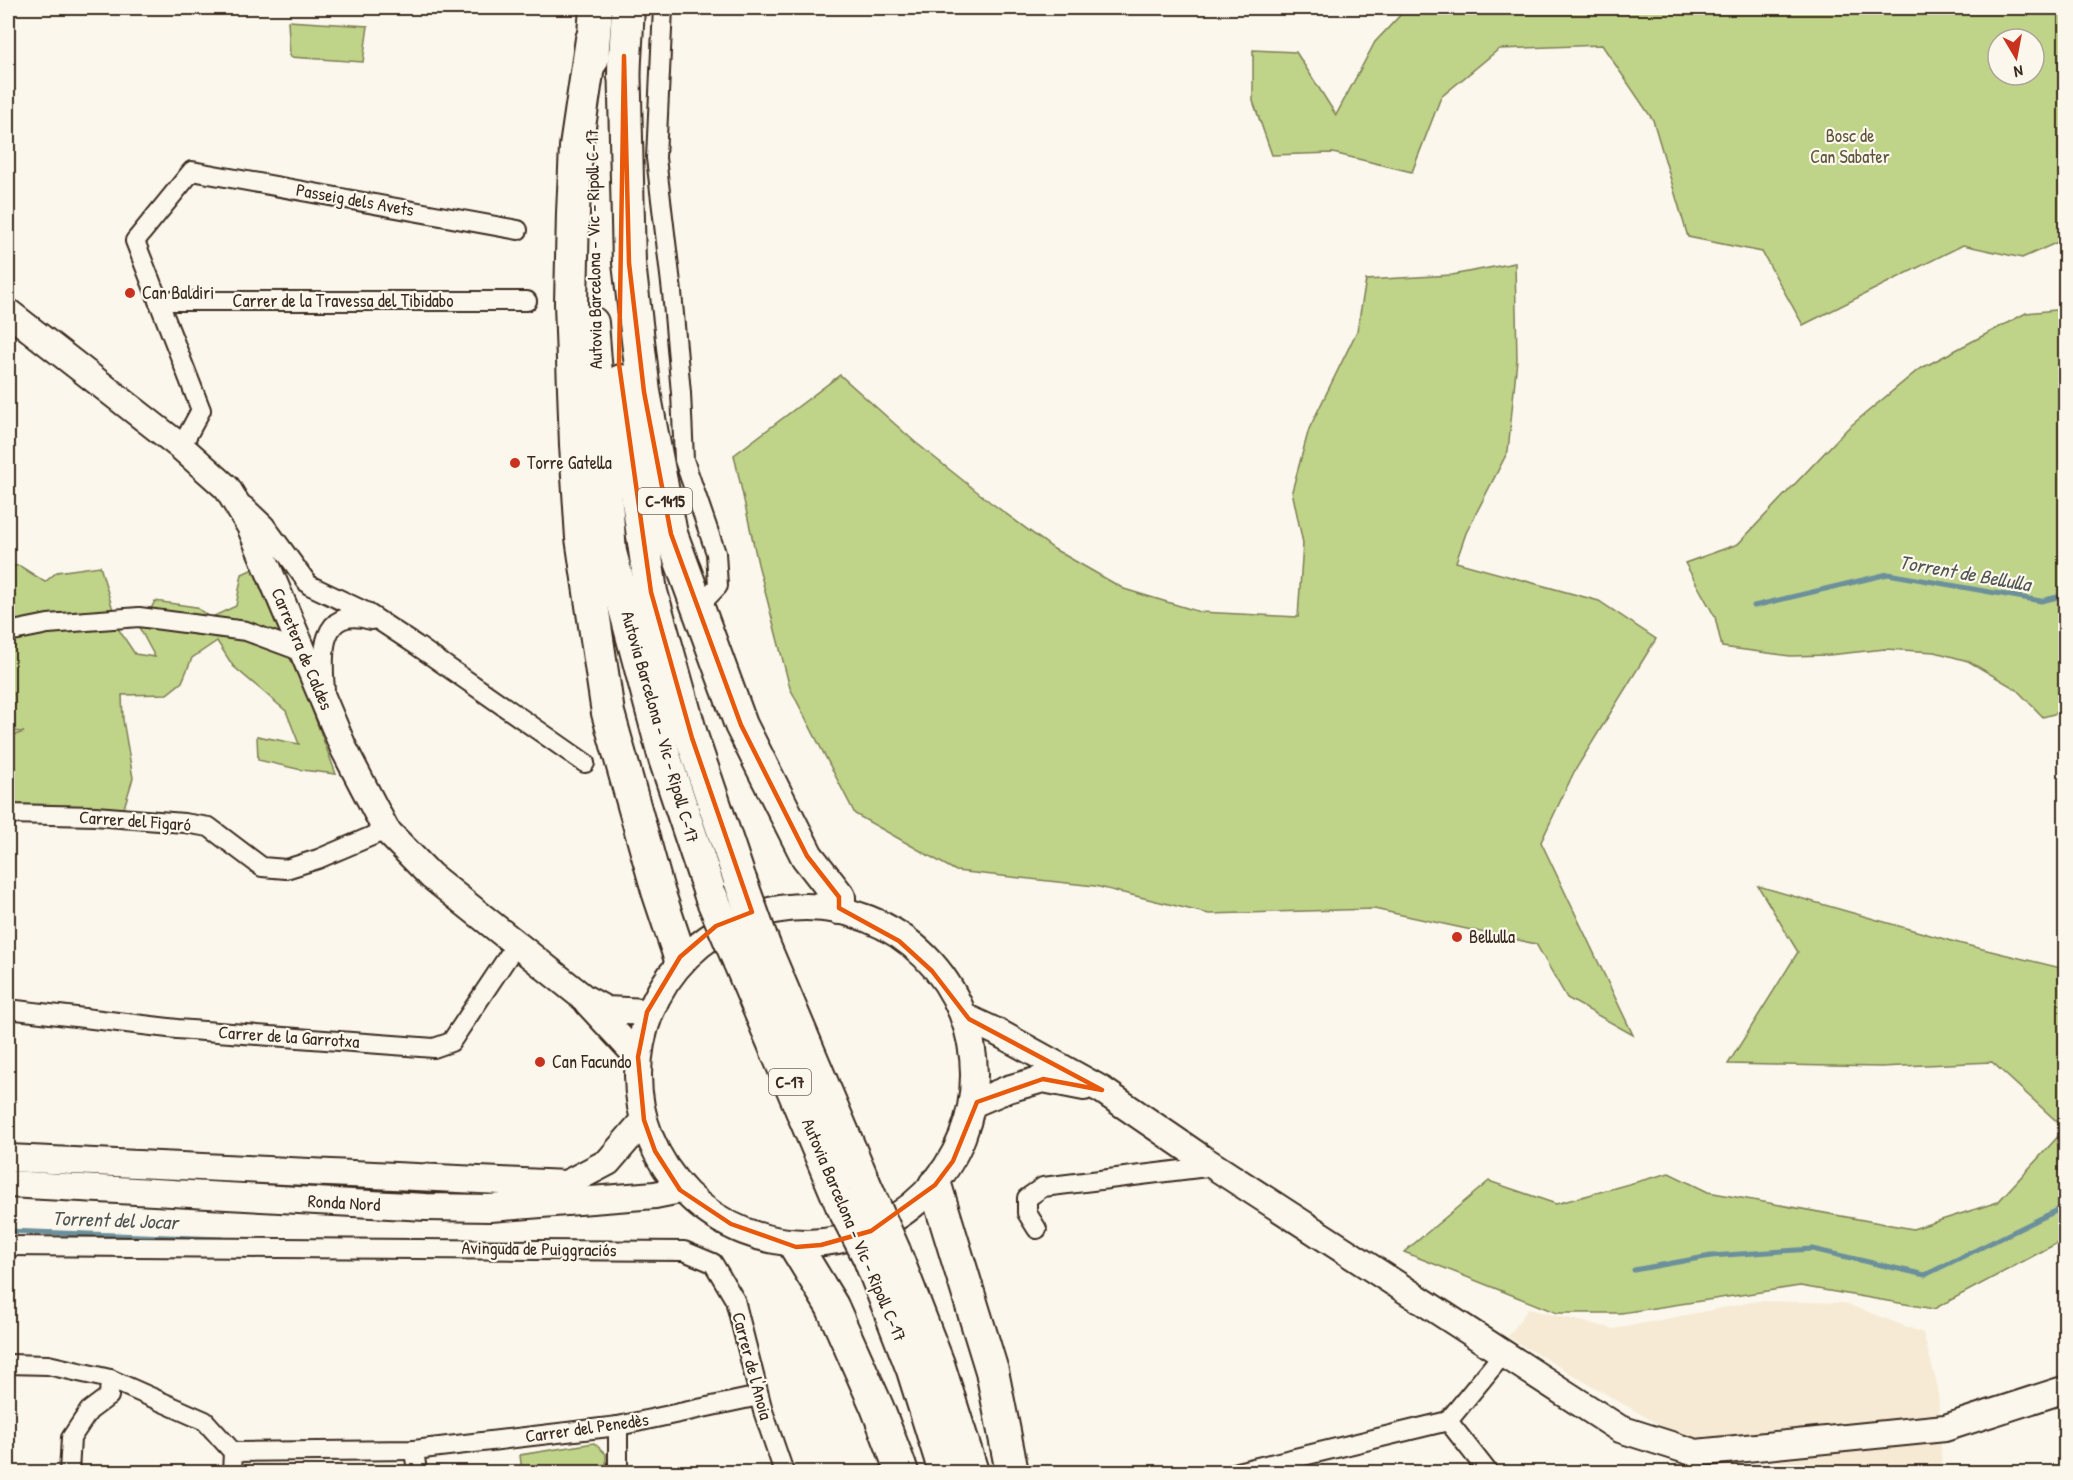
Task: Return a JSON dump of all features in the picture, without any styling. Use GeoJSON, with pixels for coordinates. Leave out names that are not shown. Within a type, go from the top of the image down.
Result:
{"type":"FeatureCollection","features":[{"type":"Feature","properties":{"kind":"highway","name":"Autovia Barcelona - Vic - Ripoll C-17"},"geometry":{"type":"LineString","coordinates":[[596,8],[592,39],[590,184],[592,327],[610,552],[665,759],[711,896],[751,954],[864,1183],[913,1370],[945,1473]]}},
{"type":"Feature","properties":{"kind":"highway","name":"Autovia Barcelona - Vic - Ripoll C-17"},"geometry":{"type":"LineString","coordinates":[[628,8],[624,56],[619,364],[651,592],[692,738],[740,880],[751,954],[841,1203],[881,1254],[938,1364],[972,1473]]}},
{"type":"Feature","properties":{"kind":"highway"},"geometry":{"type":"LineString","coordinates":[[592,39],[576,147],[573,213],[572,315],[576,445],[582,538],[608,713],[658,891],[680,957]]}},
{"type":"Feature","properties":{"kind":"highway","name":"C-1415"},"geometry":{"type":"LineString","coordinates":[[624,56],[629,263],[644,392],[671,534],[741,725],[807,856],[839,897],[839,908]]}},
{"type":"Feature","properties":{"kind":"highway"},"geometry":{"type":"LineString","coordinates":[[935,1185],[992,1371],[1012,1473]]}},
{"type":"Feature","properties":{"kind":"highway"},"geometry":{"type":"LineString","coordinates":[[796,1247],[832,1306],[877,1407],[902,1473]]}},
{"type":"Feature","properties":{"kind":"main road","name":"Carretera de Caldes"},"geometry":{"type":"LineString","coordinates":[[8,312],[181,447],[226,488],[250,526],[344,749],[386,830],[431,876],[584,998]]}},
{"type":"Feature","properties":{"kind":"main road"},"geometry":{"type":"LineString","coordinates":[[839,908],[870,922],[899,941],[932,970],[969,1019],[976,1068],[977,1102],[965,1138],[953,1161],[935,1185],[910,1207],[871,1231],[821,1245],[796,1247],[731,1224],[680,1190],[655,1151],[644,1120],[638,1057],[647,1012],[680,957],[716,926],[738,915],[768,909],[839,908]]}},
{"type":"Feature","properties":{"kind":"main road"},"geometry":{"type":"LineString","coordinates":[[584,998],[606,1010],[647,1012]]}},
{"type":"Feature","properties":{"kind":"main road"},"geometry":{"type":"LineString","coordinates":[[584,998],[638,1057]]}},
{"type":"Feature","properties":{"kind":"main road"},"geometry":{"type":"LineString","coordinates":[[969,1019],[1017,1042],[1102,1090],[1620,1429],[1696,1453],[1945,1428],[2066,1389]]}},
{"type":"Feature","properties":{"kind":"main road"},"geometry":{"type":"LineString","coordinates":[[977,1102],[1008,1089],[1044,1079],[1102,1090]]}},
{"type":"Feature","properties":{"kind":"main road","name":"Ronda Nord"},"geometry":{"type":"LineString","coordinates":[[8,1158],[566,1185],[608,1162],[644,1120]]}},
{"type":"Feature","properties":{"kind":"main road","name":"Ronda Nord"},"geometry":{"type":"LineString","coordinates":[[8,1184],[402,1206],[490,1208],[655,1195],[680,1190]]}},
{"type":"Feature","properties":{"kind":"street"},"geometry":{"type":"LineString","coordinates":[[663,8],[656,158],[672,292],[684,459],[716,553],[718,586],[698,607]]}},
{"type":"Feature","properties":{"kind":"street","name":"Passeig dels Avets"},"geometry":{"type":"LineString","coordinates":[[158,301],[135,241],[192,171],[518,230]]}},
{"type":"Feature","properties":{"kind":"street"},"geometry":{"type":"LineString","coordinates":[[158,301],[201,410],[181,447]]}},
{"type":"Feature","properties":{"kind":"street","name":"Carrer de la Travessa del Tibidabo"},"geometry":{"type":"LineString","coordinates":[[158,301],[527,301]]}},
{"type":"Feature","properties":{"kind":"street"},"geometry":{"type":"LineString","coordinates":[[226,488],[265,525],[309,585],[366,612],[585,763]]}},
{"type":"Feature","properties":{"kind":"street"},"geometry":{"type":"LineString","coordinates":[[284,606],[287,593],[295,587],[309,585]]}},
{"type":"Feature","properties":{"kind":"street"},"geometry":{"type":"LineString","coordinates":[[326,705],[322,659],[325,637],[338,622],[358,616],[382,623]]}},
{"type":"Feature","properties":{"kind":"street"},"geometry":{"type":"LineString","coordinates":[[8,632],[48,624],[139,617],[246,631],[303,652]]}},
{"type":"Feature","properties":{"kind":"street","name":"Carrer del Figaró"},"geometry":{"type":"LineString","coordinates":[[8,814],[95,816],[209,827],[262,867],[286,869],[318,859],[386,830]]}},
{"type":"Feature","properties":{"kind":"street","name":"Carrer de la Garrotxa"},"geometry":{"type":"LineString","coordinates":[[8,1009],[177,1029],[434,1048],[451,1042],[517,943]]}},
{"type":"Feature","properties":{"kind":"street"},"geometry":{"type":"LineString","coordinates":[[1037,1229],[1027,1213],[1027,1198],[1043,1187],[1215,1166]]}},
{"type":"Feature","properties":{"kind":"street","name":"Avinguda de Puiggraciós"},"geometry":{"type":"LineString","coordinates":[[8,1246],[684,1251],[713,1263]]}},
{"type":"Feature","properties":{"kind":"street","name":"Carrer de l'Anoia"},"geometry":{"type":"LineString","coordinates":[[713,1263],[735,1300],[759,1396],[784,1473]]}},
{"type":"Feature","properties":{"kind":"street"},"geometry":{"type":"LineString","coordinates":[[1237,1473],[1448,1421],[1503,1353]]}},
{"type":"Feature","properties":{"kind":"street"},"geometry":{"type":"LineString","coordinates":[[8,1364],[48,1365],[110,1379],[205,1421],[233,1452],[232,1473]]}},
{"type":"Feature","properties":{"kind":"street"},"geometry":{"type":"LineString","coordinates":[[69,1473],[71,1438],[89,1412],[109,1396],[110,1379]]}},
{"type":"Feature","properties":{"kind":"street","name":"Carrer del Penedès"},"geometry":{"type":"LineString","coordinates":[[233,1452],[414,1450],[618,1426],[759,1396]]}},
{"type":"Feature","properties":{"kind":"street"},"geometry":{"type":"LineString","coordinates":[[1448,1421],[1488,1473]]}},
{"type":"Feature","properties":{"kind":"street"},"geometry":{"type":"LineString","coordinates":[[618,1426],[618,1473]]}},
{"type":"Feature","properties":{"kind":"street"},"geometry":{"type":"LineString","coordinates":[[414,1450],[417,1473]]}},
{"type":"Feature","properties":{"kind":"highlighted area"},"geometry":{"type":"Polygon","coordinates":[[[624,56],[629,263],[644,392],[671,534],[741,725],[807,856],[839,897],[839,908],[899,941],[932,971],[969,1019],[1102,1090],[1043,1079],[977,1102],[953,1161],[935,1185],[871,1231],[821,1245],[796,1247],[731,1224],[680,1190],[655,1151],[644,1120],[638,1057],[647,1012],[680,957],[716,926],[752,912],[692,738],[651,592],[619,364],[624,56]]]}},
{"type":"Feature","properties":{"kind":"shaded area"},"geometry":{"type":"Polygon","coordinates":[[[1758,1301],[1845,1303],[1923,1333],[1938,1388],[1942,1472],[1800,1472],[1799,1466],[1680,1437],[1508,1337],[1528,1309],[1614,1329],[1758,1301]]]}},
{"type":"Feature","properties":{"kind":"green space","name":"Bosc de Can Sabater"},"geometry":{"type":"Polygon","coordinates":[[[1398,8],[2065,8],[2065,239],[2022,258],[1963,245],[1803,325],[1762,252],[1688,237],[1653,120],[1602,45],[1499,49],[1441,97],[1412,172],[1333,153],[1272,155],[1253,101],[1253,50],[1296,52],[1336,115],[1375,42],[1406,9],[1398,8]]]}},
{"type":"Feature","properties":{"kind":"green space"},"geometry":{"type":"Polygon","coordinates":[[[288,21],[368,26],[363,62],[290,57],[288,21]]]}},
{"type":"Feature","properties":{"kind":"green space"},"geometry":{"type":"Polygon","coordinates":[[[1515,263],[1517,359],[1508,451],[1466,533],[1456,562],[1599,601],[1656,639],[1574,772],[1541,842],[1633,1035],[1567,998],[1536,944],[1374,909],[1209,914],[1095,886],[956,871],[855,814],[790,688],[758,564],[734,455],[840,375],[915,442],[990,502],[1054,549],[1124,589],[1200,612],[1298,617],[1303,543],[1292,491],[1309,429],[1357,331],[1366,280],[1452,275],[1515,263]]]}},
{"type":"Feature","properties":{"kind":"green space"},"geometry":{"type":"Polygon","coordinates":[[[2065,309],[2065,709],[2043,717],[2016,689],[1968,661],[1935,652],[1885,649],[1829,655],[1790,656],[1722,647],[1715,617],[1685,563],[1738,544],[1848,428],[1918,370],[2026,313],[2065,309]]]}},
{"type":"Feature","properties":{"kind":"green space"},"geometry":{"type":"Polygon","coordinates":[[[8,565],[20,566],[45,582],[57,572],[100,566],[119,630],[135,654],[155,657],[140,629],[155,601],[196,607],[210,618],[236,606],[242,574],[253,569],[262,592],[281,617],[297,669],[336,774],[302,770],[258,760],[257,736],[299,744],[286,711],[233,666],[217,641],[192,658],[182,682],[167,694],[122,695],[123,720],[133,778],[123,811],[8,816],[8,737],[24,732],[8,731],[8,642],[13,641],[17,624],[8,608],[8,565]]]}},
{"type":"Feature","properties":{"kind":"green space"},"geometry":{"type":"Polygon","coordinates":[[[1758,886],[1962,944],[2065,969],[2065,1129],[1992,1062],[1880,1067],[1728,1064],[1798,952],[1758,886]]]}},
{"type":"Feature","properties":{"kind":"green space"},"geometry":{"type":"Polygon","coordinates":[[[2065,1129],[2065,1239],[1934,1309],[1800,1286],[1621,1313],[1557,1313],[1404,1252],[1489,1181],[1556,1204],[1669,1173],[1708,1192],[1913,1229],[1998,1202],[2065,1129]]]}},
{"type":"Feature","properties":{"kind":"green space"},"geometry":{"type":"Polygon","coordinates":[[[594,1443],[606,1454],[606,1472],[522,1472],[520,1455],[594,1443]]]}},
{"type":"Feature","properties":{"kind":"waterway","name":"Torrent de Bellulla"},"geometry":{"type":"LineString","coordinates":[[1754,606],[1888,574],[2041,601],[2066,595]]}},
{"type":"Feature","properties":{"kind":"waterway"},"geometry":{"type":"LineString","coordinates":[[1634,1270],[1711,1256],[1812,1249],[1925,1275],[2066,1206]]}},
{"type":"Feature","properties":{"kind":"waterway","name":"Torrent del Jocar"},"geometry":{"type":"LineString","coordinates":[[8,1231],[222,1239]]}},
{"type":"Feature","properties":{"kind":"place","name":"Can Baldiri"},"geometry":{"type":"Point","coordinates":[130,293]}},
{"type":"Feature","properties":{"kind":"place","name":"Torre Gatella"},"geometry":{"type":"Point","coordinates":[515,463]}},
{"type":"Feature","properties":{"kind":"place","name":"Bellulla"},"geometry":{"type":"Point","coordinates":[1457,937]}},
{"type":"Feature","properties":{"kind":"place","name":"Can Facundo"},"geometry":{"type":"Point","coordinates":[540,1062]}}]}
